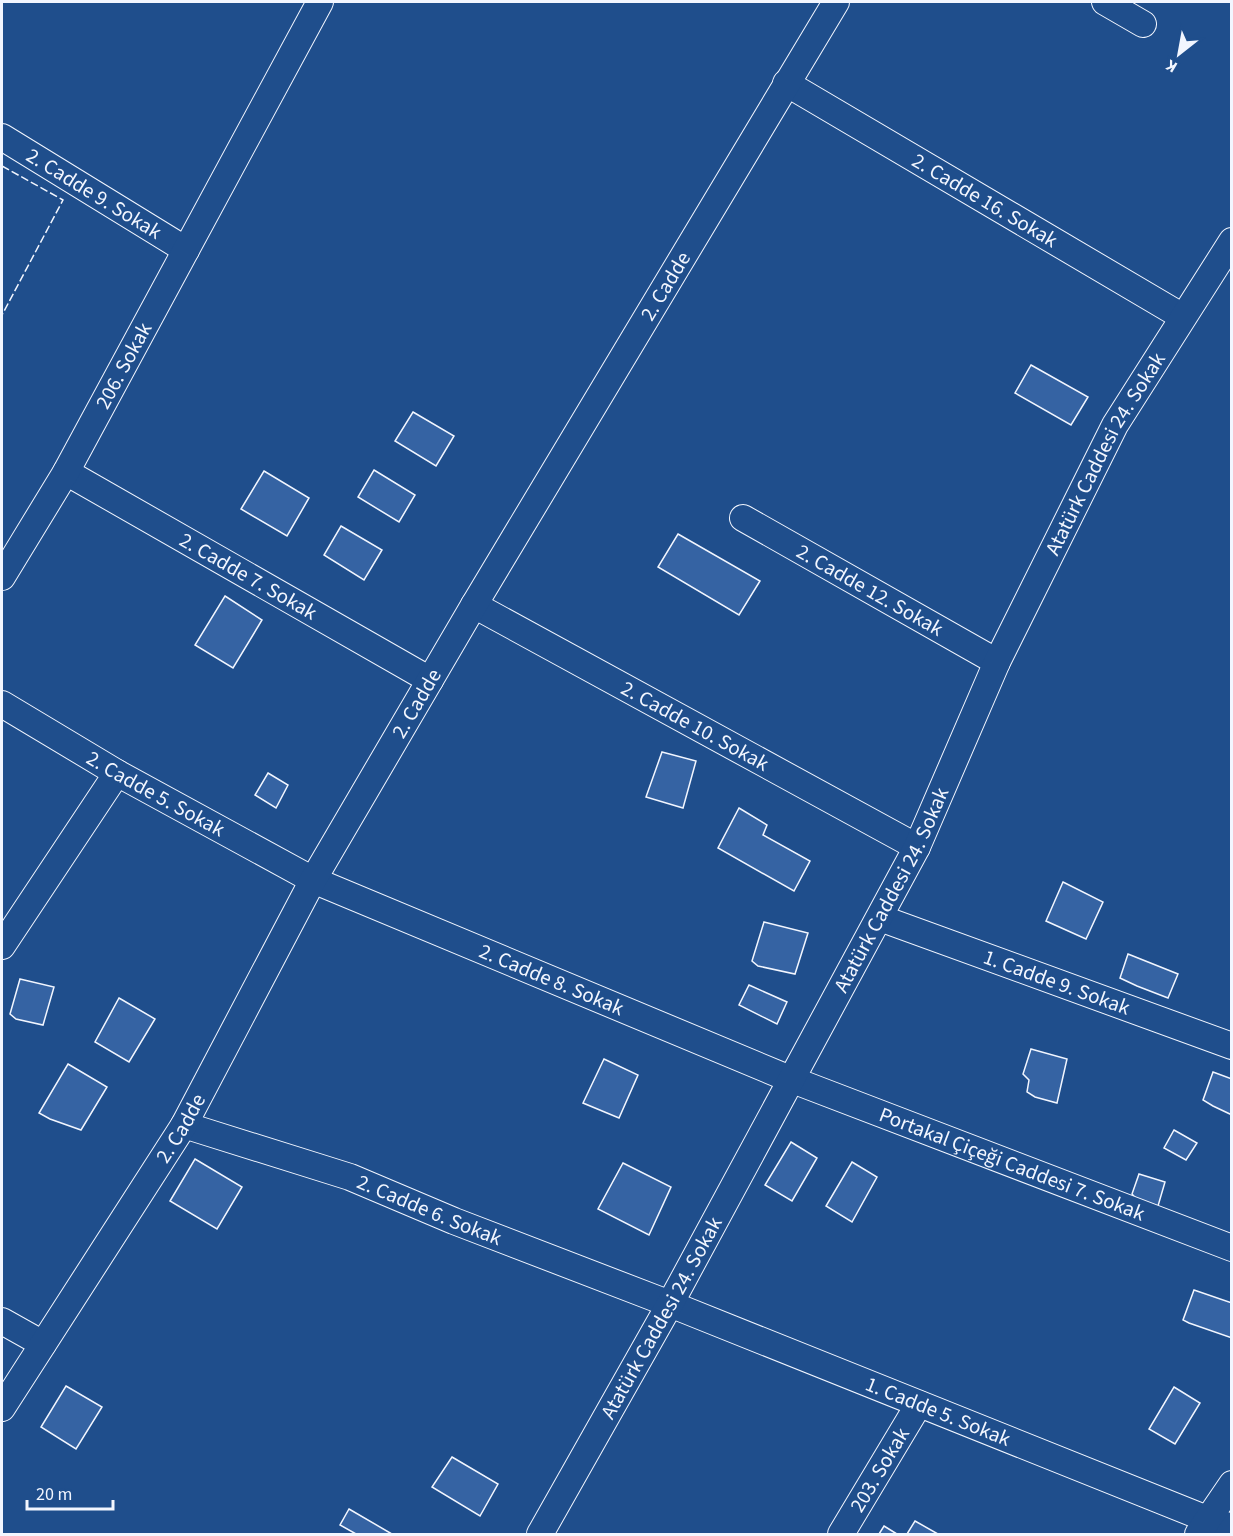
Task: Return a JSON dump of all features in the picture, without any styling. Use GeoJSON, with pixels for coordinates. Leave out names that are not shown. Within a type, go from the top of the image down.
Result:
{"type":"FeatureCollection","features":[{"type":"Feature","properties":{"kind":"street","name":"206. Sokak"},"geometry":{"type":"LineString","coordinates":[[2,577],[66,472],[320,2]]}},
{"type":"Feature","properties":{"kind":"street"},"geometry":{"type":"LineString","coordinates":[[1105,2],[1143,24]]}},
{"type":"Feature","properties":{"kind":"street","name":"2. Cadde"},"geometry":{"type":"LineString","coordinates":[[2,1408],[184,1125],[313,880],[474,605],[786,83],[829,4]]}},
{"type":"Feature","properties":{"kind":"street","name":"2. Cadde 16. Sokak"},"geometry":{"type":"LineString","coordinates":[[786,83],[1183,317]]}},
{"type":"Feature","properties":{"kind":"street","name":"2. Cadde 9. Sokak"},"geometry":{"type":"LineString","coordinates":[[2,137],[186,250]]}},
{"type":"Feature","properties":{"kind":"street","name":"Atatürk Caddesi 24. Sokak"},"geometry":{"type":"LineString","coordinates":[[540,1534],[880,918],[917,846],[997,662],[1115,425],[1232,241]]}},
{"type":"Feature","properties":{"kind":"street","name":"2. Cadde 7. Sokak"},"geometry":{"type":"LineString","coordinates":[[66,472],[430,680]]}},
{"type":"Feature","properties":{"kind":"street","name":"2. Cadde 12. Sokak"},"geometry":{"type":"LineString","coordinates":[[743,518],[997,662]]}},
{"type":"Feature","properties":{"kind":"street","name":"2. Cadde 10. Sokak"},"geometry":{"type":"LineString","coordinates":[[474,605],[917,846]]}},
{"type":"Feature","properties":{"kind":"street","name":"2. Cadde 5. Sokak"},"geometry":{"type":"LineString","coordinates":[[2,704],[117,773],[313,880]]}},
{"type":"Feature","properties":{"kind":"street"},"geometry":{"type":"LineString","coordinates":[[2,946],[117,773]]}},
{"type":"Feature","properties":{"kind":"street","name":"2. Cadde 8. Sokak"},"geometry":{"type":"LineString","coordinates":[[313,880],[790,1079]]}},
{"type":"Feature","properties":{"kind":"street","name":"1. Cadde 9. Sokak"},"geometry":{"type":"LineString","coordinates":[[880,918],[1232,1046]]}},
{"type":"Feature","properties":{"kind":"street","name":"Portakal Çiçeği Caddesi 7. Sokak"},"geometry":{"type":"LineString","coordinates":[[790,1079],[1232,1248]]}},
{"type":"Feature","properties":{"kind":"street","name":"2. Cadde 6. Sokak"},"geometry":{"type":"LineString","coordinates":[[184,1125],[350,1177],[454,1221],[669,1304]]}},
{"type":"Feature","properties":{"kind":"street","name":"1. Cadde 5. Sokak"},"geometry":{"type":"LineString","coordinates":[[669,1304],[920,1404],[1202,1527],[1232,1527]]}},
{"type":"Feature","properties":{"kind":"street"},"geometry":{"type":"LineString","coordinates":[[2,1321],[43,1344]]}},
{"type":"Feature","properties":{"kind":"street","name":"203. Sokak"},"geometry":{"type":"LineString","coordinates":[[841,1534],[920,1404]]}},
{"type":"Feature","properties":{"kind":"street"},"geometry":{"type":"LineString","coordinates":[[1202,1527],[1232,1484]]}},
{"type":"Feature","properties":{"kind":"building"},"geometry":{"type":"Polygon","coordinates":[[[1031,365],[1088,397],[1071,425],[1015,393],[1031,365]]]}},
{"type":"Feature","properties":{"kind":"building"},"geometry":{"type":"Polygon","coordinates":[[[413,412],[454,436],[436,466],[395,441],[413,412]]]}},
{"type":"Feature","properties":{"kind":"building"},"geometry":{"type":"Polygon","coordinates":[[[374,470],[415,495],[399,522],[358,497],[374,470]]]}},
{"type":"Feature","properties":{"kind":"building"},"geometry":{"type":"Polygon","coordinates":[[[264,471],[309,498],[287,536],[241,509],[264,471]]]}},
{"type":"Feature","properties":{"kind":"building"},"geometry":{"type":"Polygon","coordinates":[[[341,526],[382,550],[364,580],[324,555],[341,526]]]}},
{"type":"Feature","properties":{"kind":"building"},"geometry":{"type":"Polygon","coordinates":[[[678,534],[760,581],[739,615],[658,567],[678,534]]]}},
{"type":"Feature","properties":{"kind":"building"},"geometry":{"type":"Polygon","coordinates":[[[225,596],[262,620],[233,668],[195,645],[225,596]]]}},
{"type":"Feature","properties":{"kind":"building"},"geometry":{"type":"Polygon","coordinates":[[[662,752],[696,761],[683,808],[646,797],[662,752]]]}},
{"type":"Feature","properties":{"kind":"building"},"geometry":{"type":"Polygon","coordinates":[[[268,773],[288,785],[276,808],[255,795],[268,773]]]}},
{"type":"Feature","properties":{"kind":"building"},"geometry":{"type":"Polygon","coordinates":[[[739,808],[767,825],[763,835],[810,861],[794,891],[718,848],[739,808]]]}},
{"type":"Feature","properties":{"kind":"building"},"geometry":{"type":"Polygon","coordinates":[[[1063,882],[1103,902],[1086,939],[1046,921],[1063,882]]]}},
{"type":"Feature","properties":{"kind":"building"},"geometry":{"type":"Polygon","coordinates":[[[764,922],[808,933],[795,974],[758,966],[752,961],[764,922]]]}},
{"type":"Feature","properties":{"kind":"building"},"geometry":{"type":"Polygon","coordinates":[[[1128,954],[1178,974],[1168,998],[1120,978],[1128,954]]]}},
{"type":"Feature","properties":{"kind":"building"},"geometry":{"type":"Polygon","coordinates":[[[20,979],[54,987],[43,1025],[16,1019],[10,1014],[20,979]]]}},
{"type":"Feature","properties":{"kind":"building"},"geometry":{"type":"Polygon","coordinates":[[[749,985],[787,1002],[777,1024],[739,1005],[749,985]]]}},
{"type":"Feature","properties":{"kind":"building"},"geometry":{"type":"Polygon","coordinates":[[[119,998],[155,1019],[129,1062],[95,1042],[119,998]]]}},
{"type":"Feature","properties":{"kind":"building"},"geometry":{"type":"Polygon","coordinates":[[[1031,1049],[1067,1059],[1057,1103],[1035,1097],[1027,1092],[1029,1080],[1023,1074],[1031,1049]]]}},
{"type":"Feature","properties":{"kind":"building"},"geometry":{"type":"Polygon","coordinates":[[[604,1059],[638,1075],[619,1118],[583,1103],[604,1059]]]}},
{"type":"Feature","properties":{"kind":"building"},"geometry":{"type":"Polygon","coordinates":[[[68,1064],[107,1087],[81,1130],[39,1113],[68,1064]]]}},
{"type":"Feature","properties":{"kind":"building"},"geometry":{"type":"Polygon","coordinates":[[[1213,1072],[1232,1079],[1232,1115],[1203,1100],[1213,1072]]]}},
{"type":"Feature","properties":{"kind":"building"},"geometry":{"type":"Polygon","coordinates":[[[1174,1130],[1197,1143],[1186,1160],[1164,1148],[1174,1130]]]}},
{"type":"Feature","properties":{"kind":"building"},"geometry":{"type":"Polygon","coordinates":[[[791,1142],[817,1158],[792,1201],[765,1185],[791,1142]]]}},
{"type":"Feature","properties":{"kind":"building"},"geometry":{"type":"Polygon","coordinates":[[[195,1159],[242,1187],[217,1229],[170,1201],[195,1159]]]}},
{"type":"Feature","properties":{"kind":"building"},"geometry":{"type":"Polygon","coordinates":[[[852,1162],[877,1177],[852,1222],[826,1206],[852,1162]]]}},
{"type":"Feature","properties":{"kind":"building"},"geometry":{"type":"Polygon","coordinates":[[[623,1163],[671,1187],[649,1235],[598,1209],[623,1163]]]}},
{"type":"Feature","properties":{"kind":"building"},"geometry":{"type":"Polygon","coordinates":[[[1139,1174],[1165,1182],[1158,1206],[1140,1203],[1132,1194],[1139,1174]]]}},
{"type":"Feature","properties":{"kind":"building"},"geometry":{"type":"Polygon","coordinates":[[[1194,1290],[1232,1303],[1232,1338],[1183,1320],[1194,1290]]]}},
{"type":"Feature","properties":{"kind":"building"},"geometry":{"type":"Polygon","coordinates":[[[66,1386],[102,1407],[76,1449],[41,1427],[66,1386]]]}},
{"type":"Feature","properties":{"kind":"building"},"geometry":{"type":"Polygon","coordinates":[[[1174,1387],[1200,1403],[1175,1444],[1149,1429],[1174,1387]]]}},
{"type":"Feature","properties":{"kind":"building"},"geometry":{"type":"Polygon","coordinates":[[[452,1457],[498,1484],[480,1516],[432,1487],[452,1457]]]}},
{"type":"Feature","properties":{"kind":"building"},"geometry":{"type":"Polygon","coordinates":[[[349,1509],[392,1534],[356,1534],[340,1525],[349,1509]]]}},
{"type":"Feature","properties":{"kind":"building"},"geometry":{"type":"Polygon","coordinates":[[[915,1521],[938,1534],[907,1534],[915,1521]]]}},
{"type":"Feature","properties":{"kind":"building"},"geometry":{"type":"Polygon","coordinates":[[[884,1526],[897,1534],[879,1534],[884,1526]]]}},
{"type":"Feature","properties":{"kind":"fence"},"geometry":{"type":"LineString","coordinates":[[2,166],[63,200],[2,315]]}}]}
